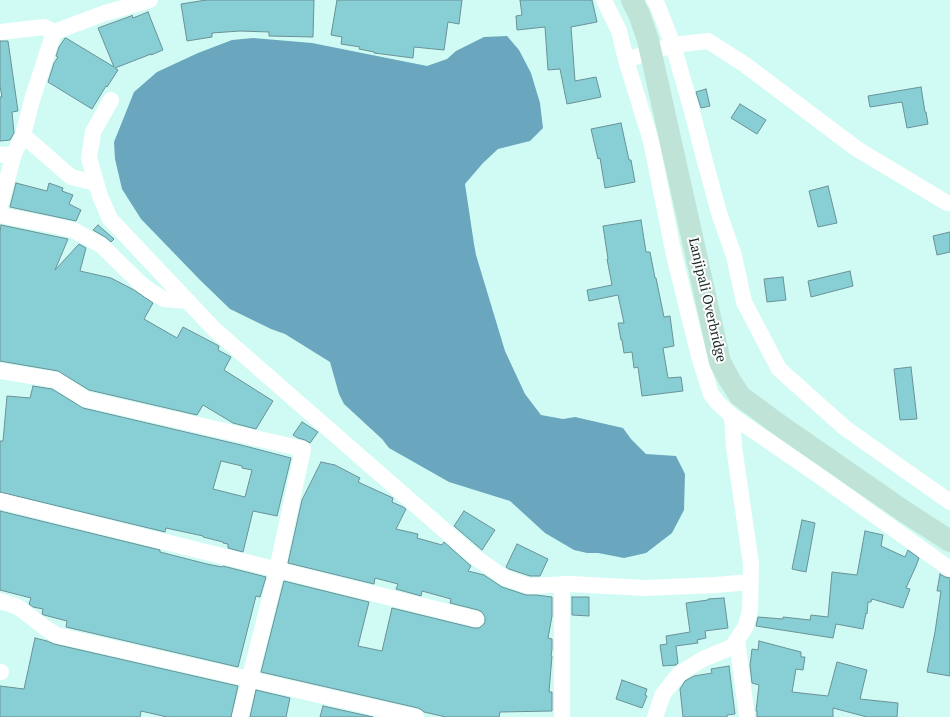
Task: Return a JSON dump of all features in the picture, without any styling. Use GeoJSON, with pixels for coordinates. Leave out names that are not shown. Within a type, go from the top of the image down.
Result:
{"type":"FeatureCollection","features":[{"type":"Feature","properties":{"kind":"main road","name":"Lanjipali Overbridge"},"geometry":{"type":"LineString","coordinates":[[632,0],[639,14],[648,40],[720,362],[729,379],[740,396],[778,424],[905,512],[950,541]]}},
{"type":"Feature","properties":{"kind":"street"},"geometry":{"type":"LineString","coordinates":[[0,32],[44,27],[54,32],[105,13],[150,0]]}},
{"type":"Feature","properties":{"kind":"street"},"geometry":{"type":"LineString","coordinates":[[604,0],[619,31],[650,141],[674,255],[710,394],[732,416],[950,569]]}},
{"type":"Feature","properties":{"kind":"street"},"geometry":{"type":"LineString","coordinates":[[654,0],[673,45],[719,213],[734,256],[744,302],[780,369],[845,428],[950,502]]}},
{"type":"Feature","properties":{"kind":"street"},"geometry":{"type":"LineString","coordinates":[[0,206],[7,155],[23,135],[32,100],[54,32]]}},
{"type":"Feature","properties":{"kind":"street"},"geometry":{"type":"LineString","coordinates":[[626,60],[673,45],[708,41],[744,64],[857,149],[947,203],[950,203]]}},
{"type":"Feature","properties":{"kind":"street"},"geometry":{"type":"LineString","coordinates":[[111,100],[93,132],[89,158],[100,196],[110,219],[214,329],[475,557],[505,578],[529,586],[570,584],[645,588],[750,582]]}},
{"type":"Feature","properties":{"kind":"street"},"geometry":{"type":"LineString","coordinates":[[23,135],[71,177],[96,184]]}},
{"type":"Feature","properties":{"kind":"street"},"geometry":{"type":"LineString","coordinates":[[0,215],[73,230],[101,245],[149,290],[164,299],[188,301]]}},
{"type":"Feature","properties":{"kind":"street"},"geometry":{"type":"LineString","coordinates":[[0,371],[56,380],[85,398],[303,449],[277,570],[240,717]]}},
{"type":"Feature","properties":{"kind":"street"},"geometry":{"type":"LineString","coordinates":[[655,717],[663,694],[679,674],[703,659],[732,647],[746,626],[750,610],[751,564],[734,446],[732,416]]}},
{"type":"Feature","properties":{"kind":"street"},"geometry":{"type":"LineString","coordinates":[[0,501],[476,619]]}},
{"type":"Feature","properties":{"kind":"street"},"geometry":{"type":"LineString","coordinates":[[562,584],[562,717]]}},
{"type":"Feature","properties":{"kind":"street"},"geometry":{"type":"LineString","coordinates":[[0,601],[18,607],[56,635],[416,717]]}},
{"type":"Feature","properties":{"kind":"street"},"geometry":{"type":"LineString","coordinates":[[737,640],[747,717]]}},
{"type":"Feature","properties":{"kind":"water"},"geometry":{"type":"Polygon","coordinates":[[[507,36],[519,50],[531,73],[540,103],[543,128],[530,141],[498,149],[483,163],[465,184],[476,255],[505,351],[525,394],[541,415],[563,419],[575,417],[623,428],[631,439],[646,454],[676,456],[685,474],[684,510],[672,533],[646,553],[624,558],[574,550],[545,533],[510,501],[449,482],[389,448],[382,439],[344,404],[339,394],[330,362],[285,334],[271,329],[230,309],[141,219],[122,189],[115,159],[114,142],[134,92],[157,72],[198,53],[232,40],[253,38],[312,43],[427,66],[447,59],[456,51],[484,37],[507,36]]]}},
{"type":"Feature","properties":{"kind":"building"},"geometry":{"type":"Polygon","coordinates":[[[206,0],[314,0],[313,37],[269,36],[269,32],[240,31],[212,33],[212,37],[187,41],[181,4],[206,0]]]}},
{"type":"Feature","properties":{"kind":"building"},"geometry":{"type":"Polygon","coordinates":[[[337,0],[462,0],[459,24],[448,22],[444,50],[414,47],[413,58],[374,53],[359,49],[360,47],[341,44],[342,37],[331,35],[337,0]]]}},
{"type":"Feature","properties":{"kind":"building"},"geometry":{"type":"Polygon","coordinates":[[[520,0],[592,0],[597,22],[571,27],[575,81],[596,77],[601,97],[567,104],[560,69],[548,70],[545,27],[517,30],[516,16],[522,15],[520,0]]]}},
{"type":"Feature","properties":{"kind":"building"},"geometry":{"type":"Polygon","coordinates":[[[148,12],[163,50],[115,68],[118,70],[92,109],[48,82],[54,63],[58,57],[56,56],[59,47],[65,38],[114,67],[98,28],[132,15],[133,18],[148,12]]]}},
{"type":"Feature","properties":{"kind":"building"},"geometry":{"type":"Polygon","coordinates":[[[0,41],[8,41],[18,111],[12,112],[14,133],[10,140],[0,141],[0,97],[2,97],[0,86],[0,41]]]}},
{"type":"Feature","properties":{"kind":"building"},"geometry":{"type":"Polygon","coordinates":[[[921,87],[928,124],[907,128],[902,102],[870,107],[868,96],[921,87]]]}},
{"type":"Feature","properties":{"kind":"building"},"geometry":{"type":"Polygon","coordinates":[[[706,89],[710,106],[701,108],[696,92],[706,89]]]}},
{"type":"Feature","properties":{"kind":"building"},"geometry":{"type":"Polygon","coordinates":[[[740,104],[766,120],[757,134],[731,118],[740,104]]]}},
{"type":"Feature","properties":{"kind":"building"},"geometry":{"type":"Polygon","coordinates":[[[621,123],[635,182],[605,188],[600,158],[598,159],[591,129],[621,123]]]}},
{"type":"Feature","properties":{"kind":"building"},"geometry":{"type":"Polygon","coordinates":[[[16,183],[47,191],[49,183],[63,188],[62,191],[73,195],[69,204],[81,210],[76,221],[10,207],[16,183]]]}},
{"type":"Feature","properties":{"kind":"building"},"geometry":{"type":"Polygon","coordinates":[[[828,186],[837,223],[818,227],[809,191],[828,186]]]}},
{"type":"Feature","properties":{"kind":"building"},"geometry":{"type":"Polygon","coordinates":[[[641,220],[646,252],[650,252],[664,317],[670,316],[674,346],[663,348],[668,378],[681,377],[683,391],[642,396],[638,367],[634,368],[632,352],[624,353],[618,323],[624,323],[618,295],[589,301],[587,290],[612,285],[603,226],[641,220]]]}},
{"type":"Feature","properties":{"kind":"building"},"geometry":{"type":"Polygon","coordinates":[[[1,225],[68,239],[55,270],[79,244],[86,248],[80,271],[111,278],[134,290],[153,303],[144,319],[177,338],[183,327],[219,346],[218,350],[231,357],[224,370],[273,401],[256,429],[233,423],[203,405],[197,415],[89,390],[58,371],[0,361],[1,225]]]}},
{"type":"Feature","properties":{"kind":"building"},"geometry":{"type":"Polygon","coordinates":[[[98,225],[114,239],[111,242],[93,230],[98,225]]]}},
{"type":"Feature","properties":{"kind":"building"},"geometry":{"type":"Polygon","coordinates":[[[950,232],[950,252],[937,255],[933,236],[950,232]]]}},
{"type":"Feature","properties":{"kind":"building"},"geometry":{"type":"Polygon","coordinates":[[[850,271],[853,286],[811,297],[808,281],[850,271]]]}},
{"type":"Feature","properties":{"kind":"building"},"geometry":{"type":"Polygon","coordinates":[[[783,277],[786,300],[767,302],[764,279],[783,277]]]}},
{"type":"Feature","properties":{"kind":"building"},"geometry":{"type":"Polygon","coordinates":[[[911,367],[917,419],[900,420],[894,369],[911,367]]]}},
{"type":"Feature","properties":{"kind":"building"},"geometry":{"type":"Polygon","coordinates":[[[33,386],[52,389],[83,408],[291,458],[277,516],[253,511],[243,552],[228,548],[228,544],[223,542],[203,536],[166,528],[165,532],[0,492],[0,441],[3,441],[7,396],[30,398],[33,386]],[[221,461],[213,489],[245,497],[252,470],[242,468],[242,466],[221,461]]]}},
{"type":"Feature","properties":{"kind":"building"},"geometry":{"type":"Polygon","coordinates":[[[302,422],[318,432],[310,443],[293,435],[302,422]]]}},
{"type":"Feature","properties":{"kind":"building"},"geometry":{"type":"Polygon","coordinates":[[[321,462],[335,465],[360,478],[358,482],[393,498],[392,502],[406,509],[396,529],[418,534],[417,538],[442,545],[444,542],[471,566],[468,571],[484,575],[502,587],[526,595],[552,597],[552,616],[548,638],[552,639],[549,692],[552,692],[552,711],[500,712],[499,717],[446,717],[424,712],[418,708],[261,672],[284,581],[369,602],[358,646],[382,651],[392,608],[474,628],[479,628],[485,622],[485,617],[482,612],[450,603],[451,599],[422,591],[421,596],[396,589],[398,584],[375,578],[374,584],[288,563],[302,500],[321,462]]]}},
{"type":"Feature","properties":{"kind":"building"},"geometry":{"type":"Polygon","coordinates":[[[0,511],[160,550],[160,552],[207,564],[223,566],[266,577],[260,597],[256,596],[238,667],[66,627],[67,621],[44,615],[42,614],[43,609],[33,607],[29,604],[31,598],[0,590],[0,511]]]}},
{"type":"Feature","properties":{"kind":"building"},"geometry":{"type":"Polygon","coordinates":[[[464,511],[495,530],[482,550],[454,526],[464,511]]]}},
{"type":"Feature","properties":{"kind":"building"},"geometry":{"type":"Polygon","coordinates":[[[802,520],[815,523],[806,572],[792,569],[802,520]]]}},
{"type":"Feature","properties":{"kind":"building"},"geometry":{"type":"Polygon","coordinates":[[[865,531],[883,535],[881,546],[905,557],[908,550],[919,558],[906,588],[910,589],[903,608],[872,599],[871,602],[868,602],[867,614],[866,613],[863,629],[836,624],[833,638],[756,626],[758,617],[783,619],[783,617],[810,620],[811,615],[828,617],[832,572],[857,575],[865,531]]]}},
{"type":"Feature","properties":{"kind":"building"},"geometry":{"type":"Polygon","coordinates":[[[517,544],[548,559],[540,576],[530,576],[506,567],[517,544]]]}},
{"type":"Feature","properties":{"kind":"building"},"geometry":{"type":"Polygon","coordinates":[[[940,574],[950,578],[950,676],[927,672],[941,591],[937,591],[940,574]]]}},
{"type":"Feature","properties":{"kind":"building"},"geometry":{"type":"Polygon","coordinates":[[[572,597],[589,597],[589,616],[572,615],[572,597]]]}},
{"type":"Feature","properties":{"kind":"building"},"geometry":{"type":"Polygon","coordinates":[[[724,598],[728,628],[705,631],[706,638],[697,640],[698,643],[676,646],[678,663],[676,665],[663,666],[660,645],[667,644],[666,636],[690,632],[686,603],[724,598]]]}},
{"type":"Feature","properties":{"kind":"building"},"geometry":{"type":"Polygon","coordinates":[[[35,638],[54,644],[238,686],[231,717],[167,717],[141,711],[140,717],[0,717],[0,686],[24,689],[35,638]]]}},
{"type":"Feature","properties":{"kind":"building"},"geometry":{"type":"Polygon","coordinates":[[[759,641],[801,652],[801,657],[805,657],[803,670],[796,669],[792,692],[828,696],[837,662],[867,670],[860,699],[898,703],[897,717],[867,717],[833,708],[833,717],[757,717],[756,711],[759,685],[752,683],[750,665],[752,649],[758,650],[759,641]]]}},
{"type":"Feature","properties":{"kind":"building"},"geometry":{"type":"Polygon","coordinates":[[[729,666],[735,714],[727,715],[727,717],[683,717],[680,689],[685,681],[694,676],[712,673],[711,669],[729,666]]]}},
{"type":"Feature","properties":{"kind":"building"},"geometry":{"type":"Polygon","coordinates":[[[622,680],[647,689],[645,695],[647,696],[642,708],[616,699],[622,680]]]}},
{"type":"Feature","properties":{"kind":"building"},"geometry":{"type":"Polygon","coordinates":[[[256,690],[290,698],[286,717],[250,717],[256,690]]]}},
{"type":"Feature","properties":{"kind":"building"},"geometry":{"type":"Polygon","coordinates":[[[323,706],[373,717],[320,717],[323,706]]]}}]}
